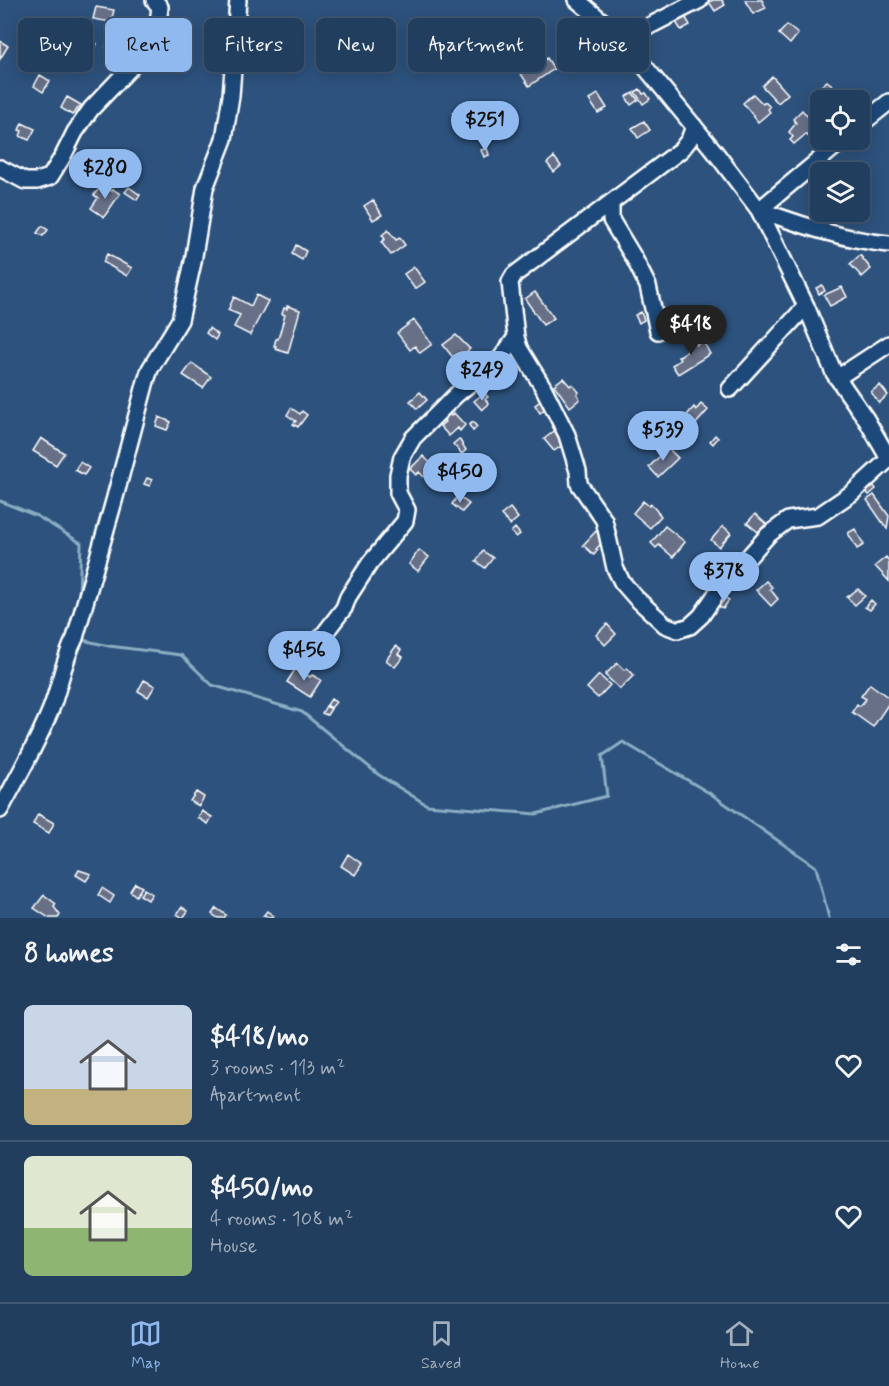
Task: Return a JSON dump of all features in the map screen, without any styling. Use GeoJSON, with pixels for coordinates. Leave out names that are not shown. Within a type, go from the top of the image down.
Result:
{"type":"FeatureCollection","features":[{"type":"Feature","properties":{"kind":"street"},"geometry":{"type":"LineString","coordinates":[[0,168],[25,181],[37,182],[50,177],[75,132],[91,109],[129,69],[157,31],[160,7],[154,0]]}},
{"type":"Feature","properties":{"kind":"street"},"geometry":{"type":"LineString","coordinates":[[0,810],[24,768],[52,708],[77,631],[146,381],[150,369],[180,320],[193,262],[205,188],[224,139],[231,96],[238,0]]}},
{"type":"Feature","properties":{"kind":"street"},"geometry":{"type":"LineString","coordinates":[[577,0],[598,18]]}},
{"type":"Feature","properties":{"kind":"street"},"geometry":{"type":"LineString","coordinates":[[649,26],[700,0]]}},
{"type":"Feature","properties":{"kind":"street"},"geometry":{"type":"LineString","coordinates":[[649,72],[694,126],[759,210],[806,306],[837,378],[866,419],[889,459],[852,493],[818,516],[788,520],[768,536],[719,590],[700,616],[690,626],[678,630],[665,626],[655,618],[622,582],[615,568],[604,520],[579,484],[578,471],[567,435],[543,387],[519,348],[510,282],[514,275],[681,150],[689,140],[694,126]]}},
{"type":"Feature","properties":{"kind":"street"},"geometry":{"type":"LineString","coordinates":[[870,117],[889,102]]}},
{"type":"Feature","properties":{"kind":"street"},"geometry":{"type":"LineString","coordinates":[[759,210],[831,150]]}},
{"type":"Feature","properties":{"kind":"street"},"geometry":{"type":"LineString","coordinates":[[611,203],[611,220],[648,286],[658,331]]}},
{"type":"Feature","properties":{"kind":"street"},"geometry":{"type":"LineString","coordinates":[[759,210],[860,241],[889,244]]}},
{"type":"Feature","properties":{"kind":"street"},"geometry":{"type":"LineString","coordinates":[[730,389],[806,306]]}},
{"type":"Feature","properties":{"kind":"street"},"geometry":{"type":"LineString","coordinates":[[308,655],[344,608],[348,597],[370,563],[405,521],[407,510],[398,493],[398,475],[402,457],[413,438],[456,395],[501,358],[516,337]]}},
{"type":"Feature","properties":{"kind":"street"},"geometry":{"type":"LineString","coordinates":[[837,378],[889,344]]}},
{"type":"Feature","properties":{"kind":"building"},"geometry":{"type":"Polygon","coordinates":[[[722,0],[725,5],[715,11],[709,2],[722,0]]]}},
{"type":"Feature","properties":{"kind":"building"},"geometry":{"type":"Polygon","coordinates":[[[745,0],[762,0],[766,8],[753,14],[745,0]]]}},
{"type":"Feature","properties":{"kind":"building"},"geometry":{"type":"Polygon","coordinates":[[[96,7],[114,10],[112,18],[105,18],[105,21],[93,19],[96,7]]]}},
{"type":"Feature","properties":{"kind":"building"},"geometry":{"type":"Polygon","coordinates":[[[683,13],[690,25],[681,30],[674,19],[683,13]]]}},
{"type":"Feature","properties":{"kind":"building"},"geometry":{"type":"Polygon","coordinates":[[[787,25],[798,34],[790,44],[779,34],[787,25]]]}},
{"type":"Feature","properties":{"kind":"building"},"geometry":{"type":"Polygon","coordinates":[[[0,41],[8,46],[0,59],[0,41]]]}},
{"type":"Feature","properties":{"kind":"building"},"geometry":{"type":"Polygon","coordinates":[[[547,58],[554,69],[529,86],[521,74],[545,72],[545,59],[547,58]]]}},
{"type":"Feature","properties":{"kind":"building"},"geometry":{"type":"Polygon","coordinates":[[[40,75],[50,81],[43,92],[34,86],[40,75]]]}},
{"type":"Feature","properties":{"kind":"building"},"geometry":{"type":"Polygon","coordinates":[[[772,76],[788,94],[778,103],[762,86],[772,76]]]}},
{"type":"Feature","properties":{"kind":"building"},"geometry":{"type":"Polygon","coordinates":[[[827,81],[839,90],[817,90],[827,81]]]}},
{"type":"Feature","properties":{"kind":"building"},"geometry":{"type":"Polygon","coordinates":[[[640,89],[650,99],[643,104],[635,92],[640,89]]]}},
{"type":"Feature","properties":{"kind":"building"},"geometry":{"type":"Polygon","coordinates":[[[633,93],[638,100],[631,105],[626,97],[633,93]]]}},
{"type":"Feature","properties":{"kind":"building"},"geometry":{"type":"Polygon","coordinates":[[[598,94],[607,108],[598,113],[589,100],[598,94]]]}},
{"type":"Feature","properties":{"kind":"building"},"geometry":{"type":"Polygon","coordinates":[[[753,94],[763,104],[765,102],[770,107],[768,109],[770,112],[758,122],[743,103],[753,94]]]}},
{"type":"Feature","properties":{"kind":"building"},"geometry":{"type":"Polygon","coordinates":[[[67,97],[81,105],[72,115],[61,108],[67,97]]]}},
{"type":"Feature","properties":{"kind":"building"},"geometry":{"type":"Polygon","coordinates":[[[473,106],[475,113],[455,120],[453,113],[473,106]]]}},
{"type":"Feature","properties":{"kind":"building"},"geometry":{"type":"Polygon","coordinates":[[[802,110],[810,119],[810,136],[806,134],[794,144],[790,140],[793,137],[789,132],[796,123],[793,119],[802,110]]]}},
{"type":"Feature","properties":{"kind":"building"},"geometry":{"type":"Polygon","coordinates":[[[644,121],[650,130],[638,138],[632,128],[644,121]]]}},
{"type":"Feature","properties":{"kind":"building"},"geometry":{"type":"Polygon","coordinates":[[[22,123],[35,129],[29,140],[20,136],[22,131],[19,130],[22,123]]]}},
{"type":"Feature","properties":{"kind":"building"},"geometry":{"type":"Polygon","coordinates":[[[487,148],[489,155],[484,157],[481,150],[487,148]]]}},
{"type":"Feature","properties":{"kind":"building"},"geometry":{"type":"Polygon","coordinates":[[[554,157],[561,166],[554,172],[547,163],[554,157]]]}},
{"type":"Feature","properties":{"kind":"building"},"geometry":{"type":"Polygon","coordinates":[[[101,186],[112,191],[113,189],[120,194],[104,217],[91,208],[98,198],[94,195],[101,186]]]}},
{"type":"Feature","properties":{"kind":"building"},"geometry":{"type":"Polygon","coordinates":[[[129,187],[140,195],[137,200],[125,192],[129,187]]]}},
{"type":"Feature","properties":{"kind":"building"},"geometry":{"type":"Polygon","coordinates":[[[373,200],[382,215],[373,220],[364,206],[373,200]]]}},
{"type":"Feature","properties":{"kind":"building"},"geometry":{"type":"Polygon","coordinates":[[[42,226],[48,230],[43,236],[37,233],[42,226]]]}},
{"type":"Feature","properties":{"kind":"building"},"geometry":{"type":"Polygon","coordinates":[[[388,230],[396,240],[400,238],[405,245],[391,255],[381,242],[385,239],[382,235],[388,230]]]}},
{"type":"Feature","properties":{"kind":"building"},"geometry":{"type":"Polygon","coordinates":[[[296,245],[306,251],[302,260],[292,254],[296,245]]]}},
{"type":"Feature","properties":{"kind":"building"},"geometry":{"type":"Polygon","coordinates":[[[107,254],[132,268],[127,276],[103,262],[107,254]]]}},
{"type":"Feature","properties":{"kind":"building"},"geometry":{"type":"Polygon","coordinates":[[[860,255],[871,269],[862,277],[850,264],[860,255]]]}},
{"type":"Feature","properties":{"kind":"building"},"geometry":{"type":"Polygon","coordinates":[[[414,267],[425,282],[415,289],[404,274],[414,267]]]}},
{"type":"Feature","properties":{"kind":"building"},"geometry":{"type":"Polygon","coordinates":[[[822,285],[825,291],[819,294],[816,288],[822,285]]]}},
{"type":"Feature","properties":{"kind":"building"},"geometry":{"type":"Polygon","coordinates":[[[842,287],[847,297],[830,306],[824,295],[842,287]]]}},
{"type":"Feature","properties":{"kind":"building"},"geometry":{"type":"Polygon","coordinates":[[[535,292],[554,318],[543,325],[525,299],[535,292]]]}},
{"type":"Feature","properties":{"kind":"building"},"geometry":{"type":"Polygon","coordinates":[[[256,295],[268,301],[250,335],[234,327],[240,315],[228,310],[234,297],[251,306],[256,295]]]}},
{"type":"Feature","properties":{"kind":"building"},"geometry":{"type":"Polygon","coordinates":[[[287,306],[300,310],[288,353],[275,349],[276,346],[274,346],[285,315],[282,314],[287,306]]]}},
{"type":"Feature","properties":{"kind":"building"},"geometry":{"type":"Polygon","coordinates":[[[641,312],[644,320],[639,323],[635,315],[641,312]]]}},
{"type":"Feature","properties":{"kind":"building"},"geometry":{"type":"Polygon","coordinates":[[[414,320],[432,344],[420,353],[415,346],[410,350],[397,333],[414,320]]]}},
{"type":"Feature","properties":{"kind":"building"},"geometry":{"type":"Polygon","coordinates":[[[209,328],[218,335],[215,340],[206,333],[209,328]]]}},
{"type":"Feature","properties":{"kind":"building"},"geometry":{"type":"Polygon","coordinates":[[[456,335],[470,349],[455,360],[443,345],[456,335]]]}},
{"type":"Feature","properties":{"kind":"building"},"geometry":{"type":"Polygon","coordinates":[[[694,340],[697,345],[703,341],[710,354],[678,374],[672,365],[680,360],[678,357],[689,350],[686,345],[694,340]]]}},
{"type":"Feature","properties":{"kind":"building"},"geometry":{"type":"Polygon","coordinates":[[[192,363],[211,377],[203,388],[183,375],[192,363]]]}},
{"type":"Feature","properties":{"kind":"building"},"geometry":{"type":"Polygon","coordinates":[[[563,378],[579,392],[577,394],[580,399],[570,407],[554,385],[563,378]]]}},
{"type":"Feature","properties":{"kind":"building"},"geometry":{"type":"Polygon","coordinates":[[[880,385],[888,395],[879,403],[871,392],[880,385]]]}},
{"type":"Feature","properties":{"kind":"building"},"geometry":{"type":"Polygon","coordinates":[[[420,392],[427,400],[417,409],[410,401],[420,392]]]}},
{"type":"Feature","properties":{"kind":"building"},"geometry":{"type":"Polygon","coordinates":[[[484,393],[488,397],[485,399],[489,404],[482,410],[474,401],[484,393]]]}},
{"type":"Feature","properties":{"kind":"building"},"geometry":{"type":"Polygon","coordinates":[[[542,400],[547,408],[540,413],[535,405],[542,400]]]}},
{"type":"Feature","properties":{"kind":"building"},"geometry":{"type":"Polygon","coordinates":[[[701,404],[708,410],[694,426],[686,416],[694,407],[696,410],[701,404]]]}},
{"type":"Feature","properties":{"kind":"building"},"geometry":{"type":"Polygon","coordinates":[[[291,408],[300,414],[302,411],[307,415],[298,427],[293,424],[296,421],[287,415],[291,408]]]}},
{"type":"Feature","properties":{"kind":"building"},"geometry":{"type":"Polygon","coordinates":[[[448,413],[451,416],[454,413],[465,425],[460,431],[458,428],[449,436],[440,426],[445,422],[442,419],[448,413]]]}},
{"type":"Feature","properties":{"kind":"building"},"geometry":{"type":"Polygon","coordinates":[[[159,417],[171,422],[167,430],[156,426],[159,417]]]}},
{"type":"Feature","properties":{"kind":"building"},"geometry":{"type":"Polygon","coordinates":[[[473,422],[477,427],[473,431],[469,425],[473,422]]]}},
{"type":"Feature","properties":{"kind":"building"},"geometry":{"type":"Polygon","coordinates":[[[557,429],[562,436],[559,438],[564,444],[554,451],[544,439],[557,429]]]}},
{"type":"Feature","properties":{"kind":"building"},"geometry":{"type":"Polygon","coordinates":[[[715,435],[718,438],[713,444],[710,441],[715,435]]]}},
{"type":"Feature","properties":{"kind":"building"},"geometry":{"type":"Polygon","coordinates":[[[41,438],[64,453],[56,465],[33,451],[41,438]]]}},
{"type":"Feature","properties":{"kind":"building"},"geometry":{"type":"Polygon","coordinates":[[[459,439],[466,450],[462,454],[453,444],[459,439]]]}},
{"type":"Feature","properties":{"kind":"building"},"geometry":{"type":"Polygon","coordinates":[[[668,448],[678,458],[658,477],[649,467],[668,448]]]}},
{"type":"Feature","properties":{"kind":"building"},"geometry":{"type":"Polygon","coordinates":[[[423,456],[440,472],[430,483],[419,472],[416,475],[410,469],[423,456]]]}},
{"type":"Feature","properties":{"kind":"building"},"geometry":{"type":"Polygon","coordinates":[[[485,457],[494,466],[487,472],[478,463],[485,457]]]}},
{"type":"Feature","properties":{"kind":"building"},"geometry":{"type":"Polygon","coordinates":[[[80,462],[89,468],[84,475],[75,470],[80,462]]]}},
{"type":"Feature","properties":{"kind":"building"},"geometry":{"type":"Polygon","coordinates":[[[147,478],[152,480],[150,486],[144,484],[147,478]]]}},
{"type":"Feature","properties":{"kind":"building"},"geometry":{"type":"Polygon","coordinates":[[[872,484],[876,489],[869,495],[864,489],[872,484]]]}},
{"type":"Feature","properties":{"kind":"building"},"geometry":{"type":"Polygon","coordinates":[[[874,495],[889,516],[887,529],[867,500],[874,495]]]}},
{"type":"Feature","properties":{"kind":"building"},"geometry":{"type":"Polygon","coordinates":[[[458,496],[469,504],[462,512],[452,504],[458,496]]]}},
{"type":"Feature","properties":{"kind":"building"},"geometry":{"type":"Polygon","coordinates":[[[643,501],[649,506],[651,504],[661,516],[650,528],[633,513],[643,501]]]}},
{"type":"Feature","properties":{"kind":"building"},"geometry":{"type":"Polygon","coordinates":[[[510,508],[518,518],[510,525],[501,515],[510,508]]]}},
{"type":"Feature","properties":{"kind":"building"},"geometry":{"type":"Polygon","coordinates":[[[755,514],[766,524],[758,532],[747,523],[755,514]]]}},
{"type":"Feature","properties":{"kind":"building"},"geometry":{"type":"Polygon","coordinates":[[[665,526],[685,542],[673,557],[659,545],[656,548],[651,543],[665,526]]]}},
{"type":"Feature","properties":{"kind":"building"},"geometry":{"type":"Polygon","coordinates":[[[723,526],[731,533],[719,547],[711,540],[723,526]]]}},
{"type":"Feature","properties":{"kind":"building"},"geometry":{"type":"Polygon","coordinates":[[[515,528],[520,534],[516,537],[511,532],[515,528]]]}},
{"type":"Feature","properties":{"kind":"building"},"geometry":{"type":"Polygon","coordinates":[[[855,529],[864,545],[857,549],[848,533],[855,529]]]}},
{"type":"Feature","properties":{"kind":"building"},"geometry":{"type":"Polygon","coordinates":[[[596,531],[605,540],[596,549],[598,550],[594,555],[583,545],[596,531]]]}},
{"type":"Feature","properties":{"kind":"building"},"geometry":{"type":"Polygon","coordinates":[[[419,550],[429,557],[418,571],[409,564],[419,550]]]}},
{"type":"Feature","properties":{"kind":"building"},"geometry":{"type":"Polygon","coordinates":[[[483,551],[493,558],[485,568],[476,561],[483,551]]]}},
{"type":"Feature","properties":{"kind":"building"},"geometry":{"type":"Polygon","coordinates":[[[886,557],[889,561],[889,581],[875,566],[886,557]]]}},
{"type":"Feature","properties":{"kind":"building"},"geometry":{"type":"Polygon","coordinates":[[[745,576],[751,580],[745,588],[739,583],[745,576]]]}},
{"type":"Feature","properties":{"kind":"building"},"geometry":{"type":"Polygon","coordinates":[[[766,581],[778,599],[771,606],[756,590],[766,581]]]}},
{"type":"Feature","properties":{"kind":"building"},"geometry":{"type":"Polygon","coordinates":[[[858,589],[865,596],[855,605],[847,597],[858,589]]]}},
{"type":"Feature","properties":{"kind":"building"},"geometry":{"type":"Polygon","coordinates":[[[724,597],[729,600],[723,609],[718,606],[724,597]]]}},
{"type":"Feature","properties":{"kind":"building"},"geometry":{"type":"Polygon","coordinates":[[[871,600],[875,604],[870,610],[865,607],[871,600]]]}},
{"type":"Feature","properties":{"kind":"building"},"geometry":{"type":"Polygon","coordinates":[[[607,624],[616,634],[605,645],[596,635],[607,624]]]}},
{"type":"Feature","properties":{"kind":"building"},"geometry":{"type":"Polygon","coordinates":[[[396,646],[401,650],[398,654],[403,657],[395,667],[386,660],[396,646]]]}},
{"type":"Feature","properties":{"kind":"building"},"geometry":{"type":"Polygon","coordinates":[[[617,663],[634,675],[620,689],[605,675],[617,663]]]}},
{"type":"Feature","properties":{"kind":"building"},"geometry":{"type":"Polygon","coordinates":[[[296,668],[310,677],[312,675],[321,680],[310,697],[287,682],[296,668]]]}},
{"type":"Feature","properties":{"kind":"building"},"geometry":{"type":"Polygon","coordinates":[[[599,675],[610,685],[598,698],[587,688],[599,675]]]}},
{"type":"Feature","properties":{"kind":"building"},"geometry":{"type":"Polygon","coordinates":[[[144,680],[155,686],[148,697],[138,691],[144,680]]]}},
{"type":"Feature","properties":{"kind":"building"},"geometry":{"type":"Polygon","coordinates":[[[870,684],[889,698],[889,703],[873,727],[852,712],[857,704],[860,706],[866,699],[861,696],[870,684]]]}},
{"type":"Feature","properties":{"kind":"building"},"geometry":{"type":"Polygon","coordinates":[[[331,699],[336,702],[331,708],[327,705],[331,699]]]}},
{"type":"Feature","properties":{"kind":"building"},"geometry":{"type":"Polygon","coordinates":[[[326,706],[331,709],[327,715],[322,713],[326,706]]]}},
{"type":"Feature","properties":{"kind":"building"},"geometry":{"type":"Polygon","coordinates":[[[196,792],[204,797],[199,806],[190,801],[196,792]]]}},
{"type":"Feature","properties":{"kind":"building"},"geometry":{"type":"Polygon","coordinates":[[[202,811],[212,817],[208,824],[198,818],[202,811]]]}},
{"type":"Feature","properties":{"kind":"building"},"geometry":{"type":"Polygon","coordinates":[[[38,814],[54,823],[49,833],[33,824],[38,814]]]}},
{"type":"Feature","properties":{"kind":"building"},"geometry":{"type":"Polygon","coordinates":[[[348,854],[362,864],[355,875],[341,866],[348,854]]]}},
{"type":"Feature","properties":{"kind":"building"},"geometry":{"type":"Polygon","coordinates":[[[79,870],[91,874],[86,881],[76,875],[79,870]]]}},
{"type":"Feature","properties":{"kind":"building"},"geometry":{"type":"Polygon","coordinates":[[[135,883],[142,887],[136,896],[130,891],[135,883]]]}},
{"type":"Feature","properties":{"kind":"building"},"geometry":{"type":"Polygon","coordinates":[[[102,888],[114,896],[110,903],[98,895],[102,888]]]}},
{"type":"Feature","properties":{"kind":"building"},"geometry":{"type":"Polygon","coordinates":[[[144,889],[152,894],[148,900],[140,895],[144,889]]]}},
{"type":"Feature","properties":{"kind":"building"},"geometry":{"type":"Polygon","coordinates":[[[44,895],[56,904],[54,907],[60,915],[58,918],[49,918],[34,908],[44,895]]]}},
{"type":"Feature","properties":{"kind":"building"},"geometry":{"type":"Polygon","coordinates":[[[182,907],[188,911],[183,918],[177,914],[182,907]]]}},
{"type":"Feature","properties":{"kind":"building"},"geometry":{"type":"Polygon","coordinates":[[[216,908],[226,915],[224,918],[218,918],[212,914],[216,908]]]}},
{"type":"Feature","properties":{"kind":"building"},"geometry":{"type":"Polygon","coordinates":[[[267,911],[274,916],[272,918],[263,916],[267,911]]]}},
{"type":"Feature","properties":{"kind":"waterway"},"geometry":{"type":"LineString","coordinates":[[0,501],[37,516],[81,543],[79,597]]}},
{"type":"Feature","properties":{"kind":"waterway"},"geometry":{"type":"LineString","coordinates":[[78,639],[109,646],[181,655],[212,685],[302,712],[379,775],[427,805],[536,814],[607,796],[602,756],[623,742],[711,794],[816,867],[829,918]]}}]}
